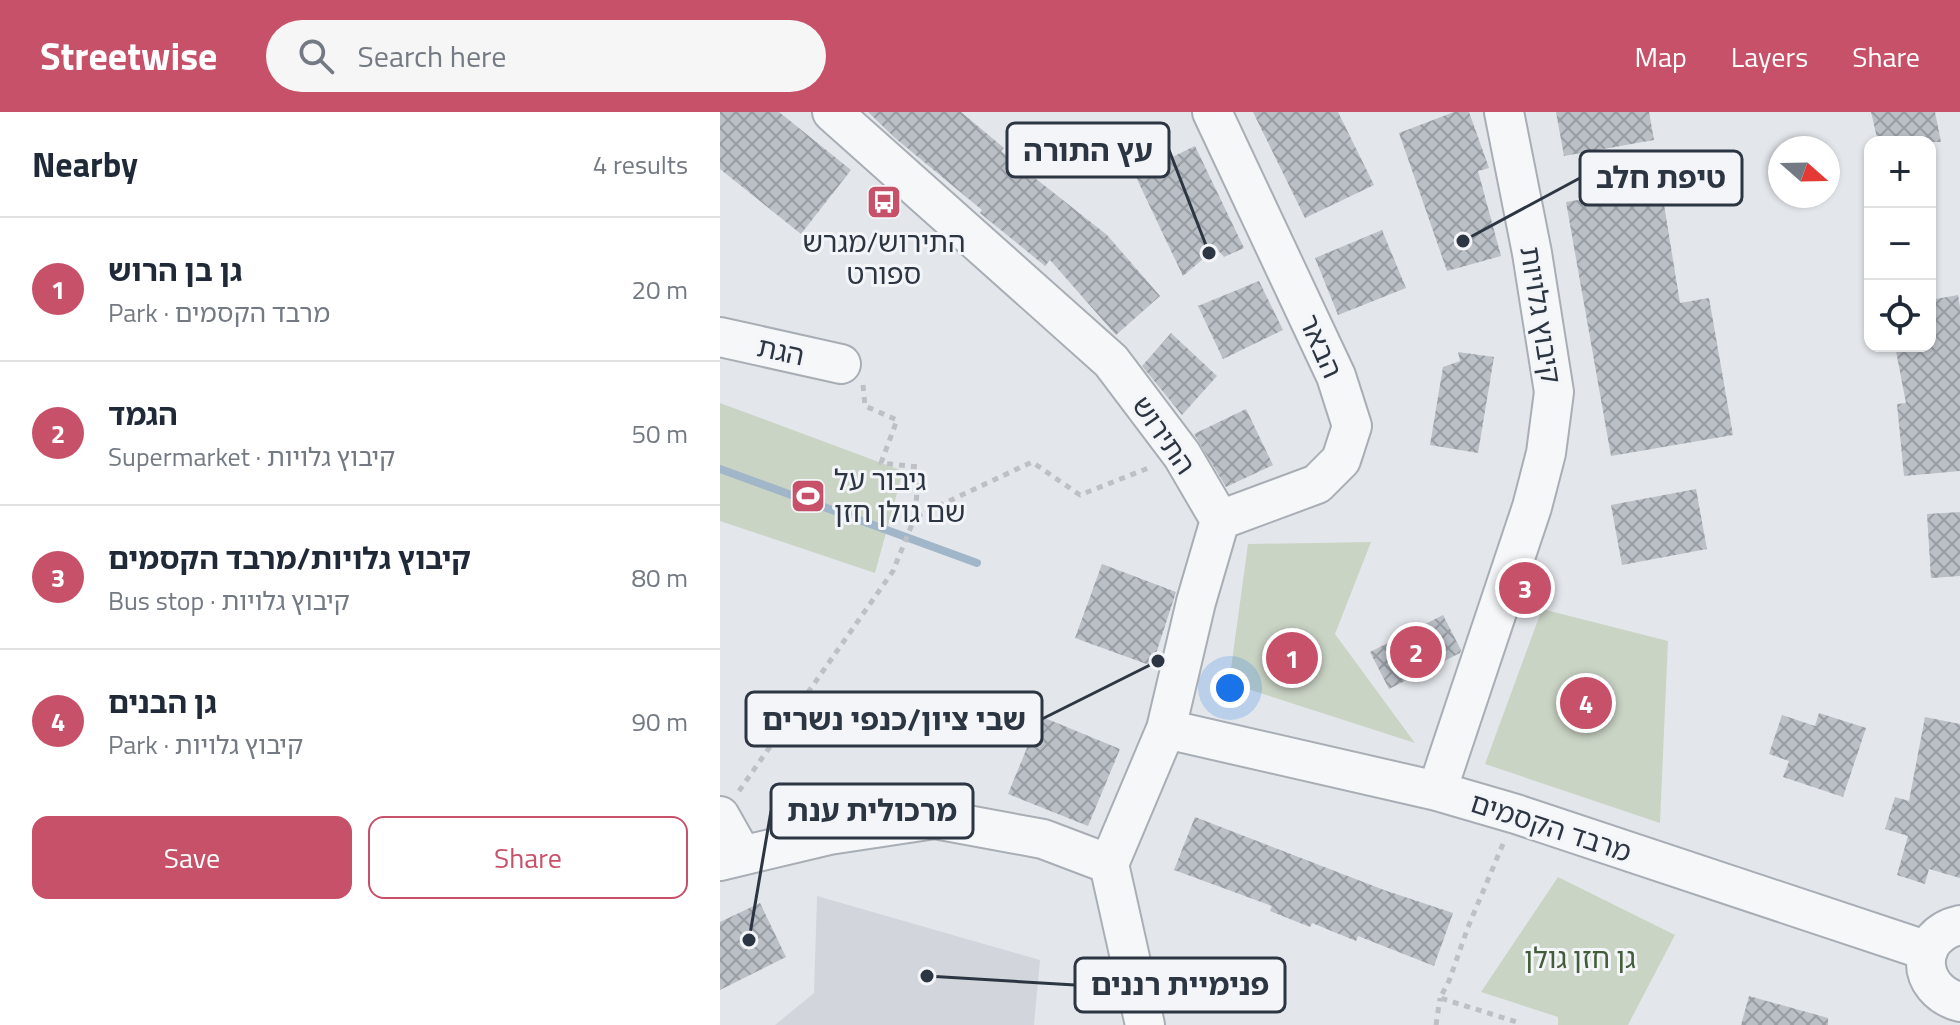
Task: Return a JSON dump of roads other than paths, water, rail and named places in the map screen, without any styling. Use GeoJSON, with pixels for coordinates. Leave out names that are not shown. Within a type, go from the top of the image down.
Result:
{"type":"FeatureCollection","features":[{"type":"Feature","properties":{"kind":"street","name":"התירוש"},"geometry":{"type":"LineString","coordinates":[[832,112],[1111,361],[1182,455],[1220,520]]}},
{"type":"Feature","properties":{"kind":"street","name":"הבאר"},"geometry":{"type":"LineString","coordinates":[[1212,112],[1336,376],[1352,426],[1341,460],[1317,484],[1220,520]]}},
{"type":"Feature","properties":{"kind":"street","name":"קיבוץ גלויות"},"geometry":{"type":"LineString","coordinates":[[1437,791],[1532,507],[1546,453],[1554,392],[1532,253],[1504,112]]}},
{"type":"Feature","properties":{"kind":"street","name":"הגת"},"geometry":{"type":"LineString","coordinates":[[720,337],[841,364]]}},
{"type":"Feature","properties":{"kind":"street"},"geometry":{"type":"LineString","coordinates":[[1145,1025],[1109,864],[1166,729],[1196,602],[1220,520]]}},
{"type":"Feature","properties":{"kind":"street","name":"מרבד הקסמים"},"geometry":{"type":"LineString","coordinates":[[1166,729],[1437,791],[1516,814],[1928,951]]}},
{"type":"Feature","properties":{"kind":"street"},"geometry":{"type":"LineString","coordinates":[[729,804],[731,858],[829,835],[935,819],[1043,839],[1109,864]]}},
{"type":"Feature","properties":{"kind":"street"},"geometry":{"type":"LineString","coordinates":[[1947,1008],[1927,972],[1928,951],[1934,939],[1945,930],[1960,925]]}},
{"type":"Feature","properties":{"kind":"waterway"},"geometry":{"type":"LineString","coordinates":[[720,469],[977,563]]}},
{"type":"Feature","properties":{"kind":"place","name":"התירוש/מגרש ספורט"},"geometry":{"type":"Point","coordinates":[884,202]}},
{"type":"Feature","properties":{"kind":"place","name":"טיפת חלב"},"geometry":{"type":"Point","coordinates":[1463,241]}},
{"type":"Feature","properties":{"kind":"place","name":"עץ התורה"},"geometry":{"type":"Point","coordinates":[1209,253]}},
{"type":"Feature","properties":{"kind":"place","name":"גיבור על שם גולן חזן"},"geometry":{"type":"Point","coordinates":[808,496]}},
{"type":"Feature","properties":{"kind":"place","name":"קיבוץ גלויות/מרבד הקסמים"},"geometry":{"type":"Point","coordinates":[1525,588]}},
{"type":"Feature","properties":{"kind":"place","name":"הגמד"},"geometry":{"type":"Point","coordinates":[1416,652]}},
{"type":"Feature","properties":{"kind":"place","name":"גן בן הרוש"},"geometry":{"type":"Point","coordinates":[1292,658]}},
{"type":"Feature","properties":{"kind":"place","name":"שבי ציון/כנפי נשרים"},"geometry":{"type":"Point","coordinates":[1158,661]}},
{"type":"Feature","properties":{"kind":"place","name":"גן הבנים"},"geometry":{"type":"Point","coordinates":[1586,703]}},
{"type":"Feature","properties":{"kind":"place","name":"מרכולית ענת"},"geometry":{"type":"Point","coordinates":[749,940]}},
{"type":"Feature","properties":{"kind":"place","name":"פנימיית רננים"},"geometry":{"type":"Point","coordinates":[927,976]}},
{"type":"Feature","properties":{"kind":"park label","name":"גן חזן גולן"},"geometry":{"type":"Point","coordinates":[1580,958]}}]}
